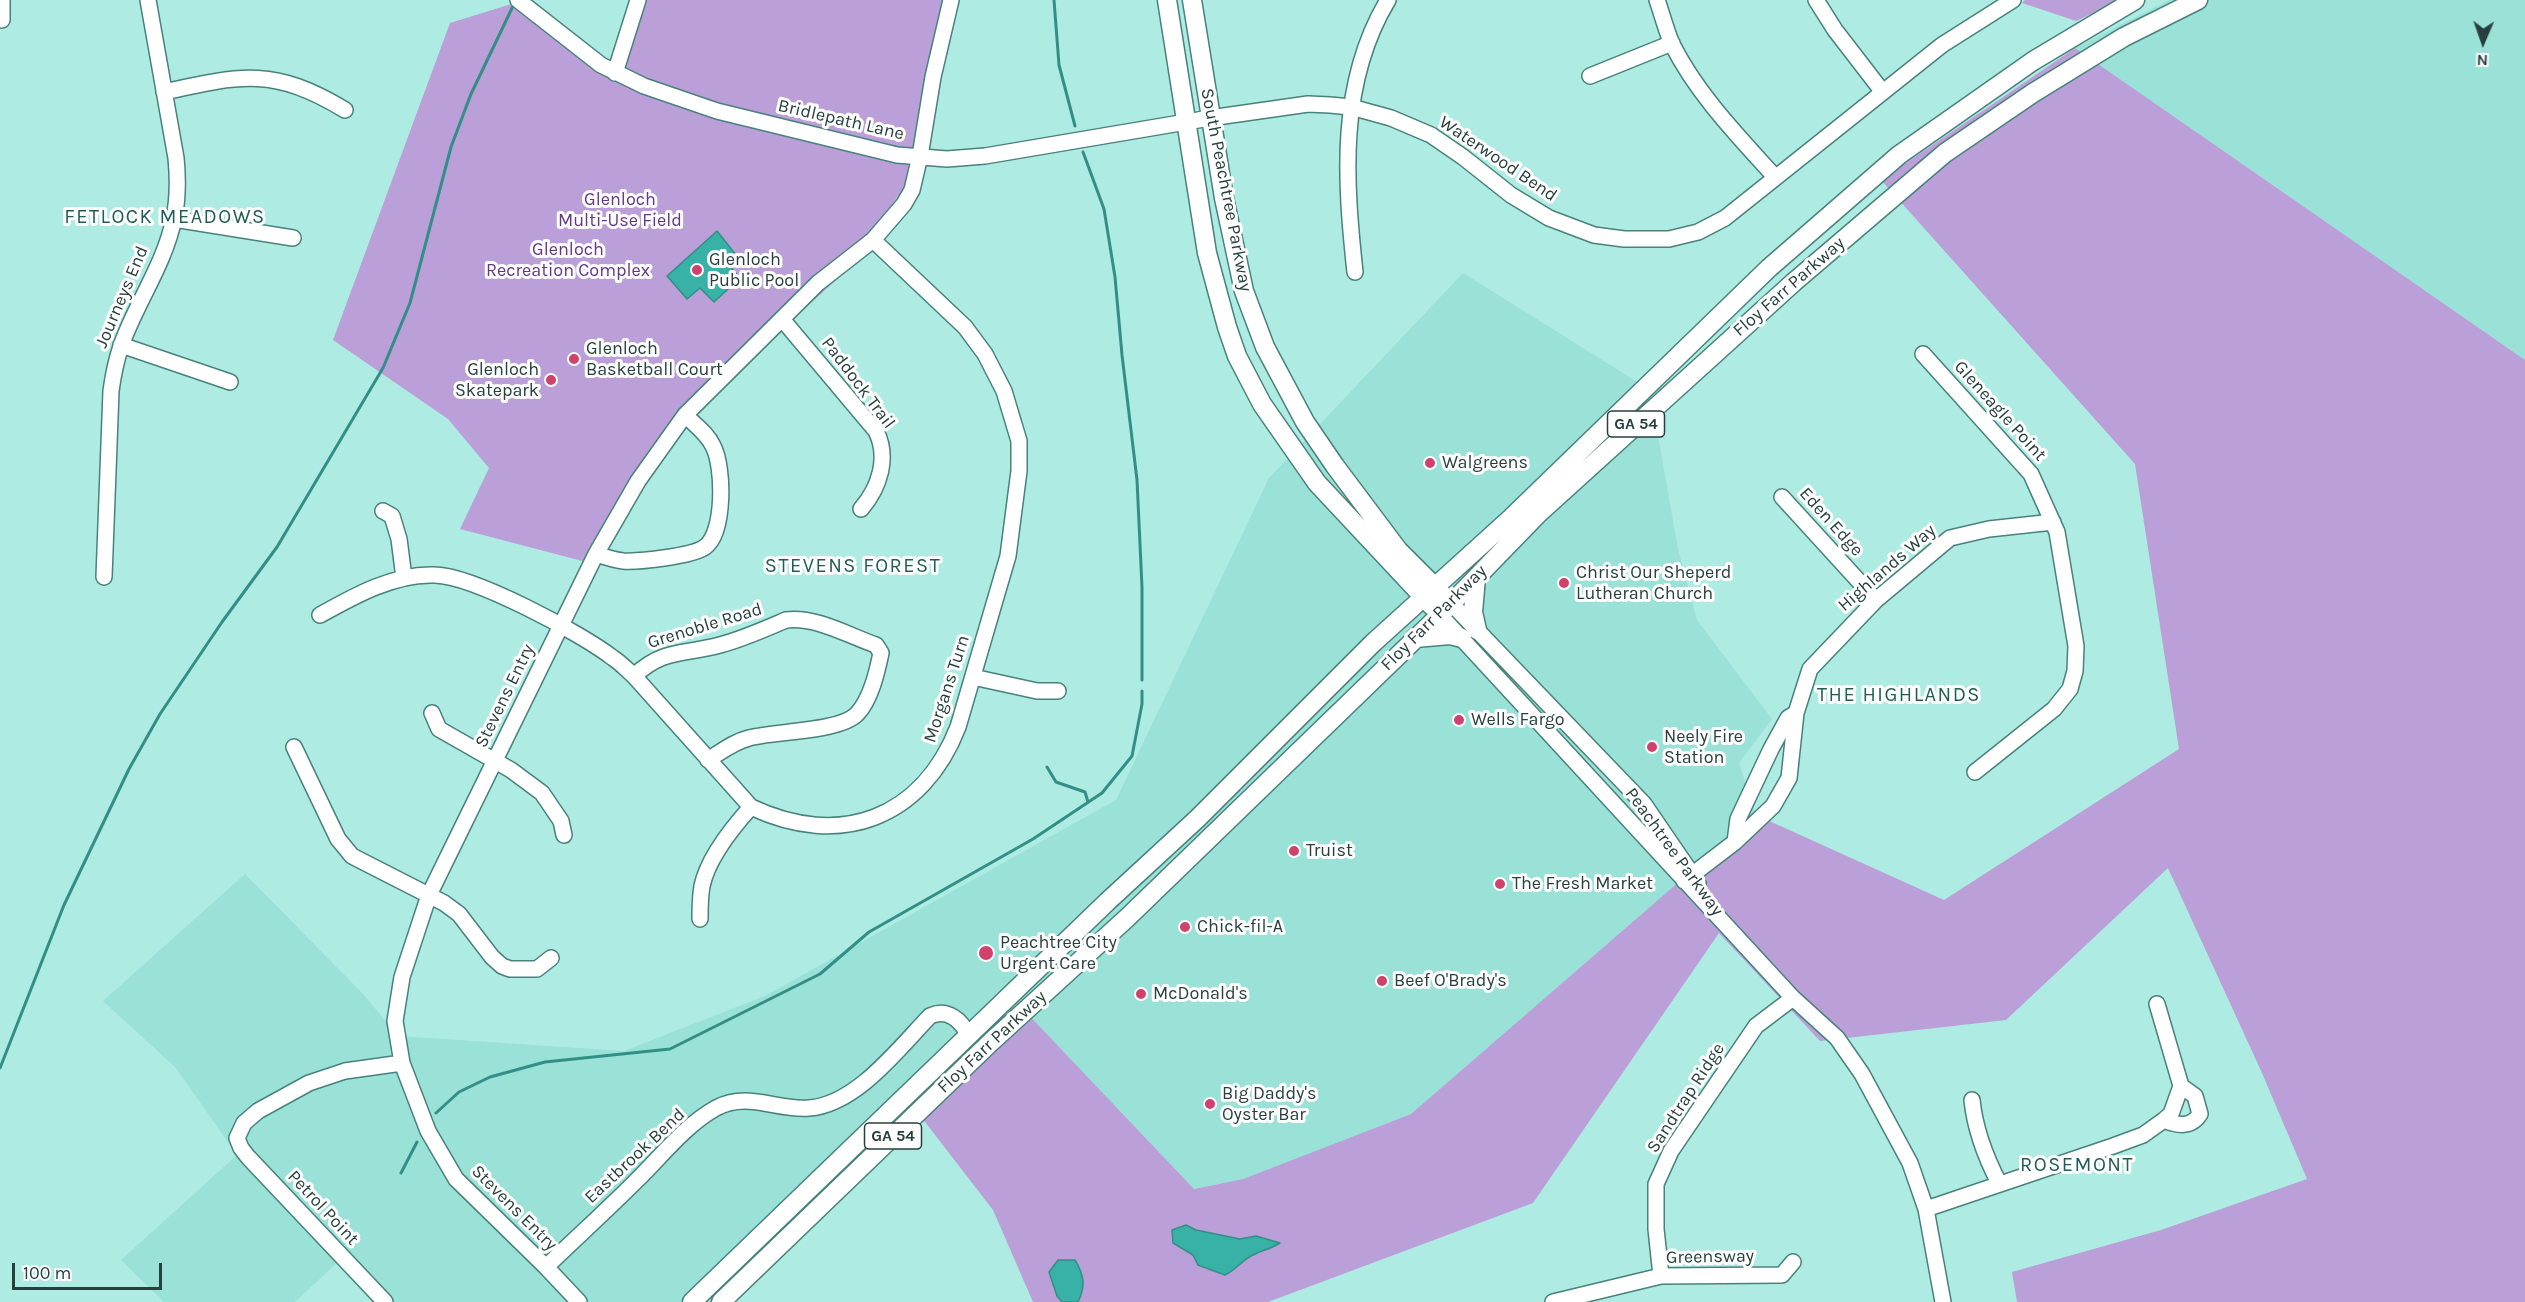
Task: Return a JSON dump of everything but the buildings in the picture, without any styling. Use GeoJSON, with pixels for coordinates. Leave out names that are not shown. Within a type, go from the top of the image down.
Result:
{"type":"FeatureCollection","features":[{"type":"Feature","properties":{"kind":"main road","name":"South Peachtree Parkway"},"geometry":{"type":"LineString","coordinates":[[1167,0],[1207,253],[1227,327],[1245,372],[1262,405],[1317,483],[1430,592]]}},
{"type":"Feature","properties":{"kind":"main road","name":"South Peachtree Parkway"},"geometry":{"type":"LineString","coordinates":[[1192,0],[1224,198],[1244,291],[1264,347],[1305,422],[1403,565]]}},
{"type":"Feature","properties":{"kind":"main road","name":"Floy Farr Parkway"},"geometry":{"type":"LineString","coordinates":[[692,1302],[1108,901],[1197,819],[1398,621],[1510,519],[1769,268],[1899,155],[2033,61],[2135,0]]}},
{"type":"Feature","properties":{"kind":"main road","name":"Floy Farr Parkway"},"geometry":{"type":"LineString","coordinates":[[721,1302],[982,1050],[1128,917],[1446,609],[1539,513],[1794,282],[1945,153],[2033,93],[2124,37],[2198,0]]}},
{"type":"Feature","properties":{"kind":"main road"},"geometry":{"type":"LineString","coordinates":[[1398,621],[1404,595],[1403,565],[1440,567],[1463,562]]}},
{"type":"Feature","properties":{"kind":"main road"},"geometry":{"type":"LineString","coordinates":[[1415,638],[1469,634],[1476,578]]}},
{"type":"Feature","properties":{"kind":"main road"},"geometry":{"type":"LineString","coordinates":[[1430,592],[1446,609]]}},
{"type":"Feature","properties":{"kind":"main road"},"geometry":{"type":"LineString","coordinates":[[1128,917],[1131,896],[1135,889],[1192,834],[1197,819]]}},
{"type":"Feature","properties":{"kind":"main road"},"geometry":{"type":"LineString","coordinates":[[1067,973],[1070,957],[1111,915],[1114,908],[1108,901]]}},
{"type":"Feature","properties":{"kind":"street"},"geometry":{"type":"LineString","coordinates":[[2,0],[2,21]]}},
{"type":"Feature","properties":{"kind":"street","name":"Journeys End"},"geometry":{"type":"LineString","coordinates":[[104,577],[111,392],[121,345],[163,253],[174,219],[178,183],[148,0]]}},
{"type":"Feature","properties":{"kind":"street"},"geometry":{"type":"LineString","coordinates":[[615,74],[638,0]]}},
{"type":"Feature","properties":{"kind":"street","name":"Stevens Entry"},"geometry":{"type":"LineString","coordinates":[[579,1302],[456,1179],[428,1131],[402,1063],[395,1021],[402,976],[429,895],[596,554],[638,481],[685,415],[819,283],[873,240],[904,204],[912,190],[933,77],[951,0]]}},
{"type":"Feature","properties":{"kind":"street"},"geometry":{"type":"LineString","coordinates":[[1657,0],[1672,43],[1713,106],[1775,177]]}},
{"type":"Feature","properties":{"kind":"street"},"geometry":{"type":"LineString","coordinates":[[1816,0],[1835,30],[1882,91]]}},
{"type":"Feature","properties":{"kind":"street","name":"Waterwood Bend"},"geometry":{"type":"LineString","coordinates":[[1210,118],[1308,104],[1351,107],[1391,118],[1431,135],[1511,195],[1564,225],[1594,235],[1654,240],[1698,231],[1725,218],[1942,45],[2013,0]]}},
{"type":"Feature","properties":{"kind":"street","name":"Bridlepath Lane"},"geometry":{"type":"LineString","coordinates":[[520,1],[615,74],[724,112],[897,155],[947,159],[985,156],[1210,118]]}},
{"type":"Feature","properties":{"kind":"street"},"geometry":{"type":"LineString","coordinates":[[1355,272],[1346,165],[1351,107],[1366,46],[1386,1]]}},
{"type":"Feature","properties":{"kind":"street"},"geometry":{"type":"LineString","coordinates":[[1590,76],[1672,43]]}},
{"type":"Feature","properties":{"kind":"street"},"geometry":{"type":"LineString","coordinates":[[164,92],[250,77],[270,78],[311,90],[345,110]]}},
{"type":"Feature","properties":{"kind":"street"},"geometry":{"type":"LineString","coordinates":[[174,219],[292,238]]}},
{"type":"Feature","properties":{"kind":"street","name":"Morgans Turn"},"geometry":{"type":"LineString","coordinates":[[320,615],[344,602],[404,578],[436,575],[460,579],[560,627],[615,658],[634,676],[751,807],[773,817],[798,824],[830,825],[862,822],[903,804],[929,780],[944,758],[958,727],[1008,556],[1019,471],[1019,441],[1015,421],[1004,392],[985,354],[965,327],[873,240]]}},
{"type":"Feature","properties":{"kind":"street","name":"Paddock Trail"},"geometry":{"type":"LineString","coordinates":[[782,319],[876,431],[881,442],[879,480],[871,497],[861,509]]}},
{"type":"Feature","properties":{"kind":"street"},"geometry":{"type":"LineString","coordinates":[[121,345],[230,382]]}},
{"type":"Feature","properties":{"kind":"street","name":"Gleneagle Point"},"geometry":{"type":"LineString","coordinates":[[1923,354],[2031,474],[2053,522],[2076,646],[2075,671],[2070,689],[2054,709],[1975,772]]}},
{"type":"Feature","properties":{"kind":"street"},"geometry":{"type":"LineString","coordinates":[[596,554],[621,561],[644,561],[703,549],[713,540],[717,529],[720,478],[718,457],[708,437],[685,415]]}},
{"type":"Feature","properties":{"kind":"street","name":"Eden Edge"},"geometry":{"type":"LineString","coordinates":[[1782,497],[1876,600]]}},
{"type":"Feature","properties":{"kind":"street"},"geometry":{"type":"LineString","coordinates":[[383,511],[392,516],[399,539],[404,578]]}},
{"type":"Feature","properties":{"kind":"street","name":"Highlands Way"},"geometry":{"type":"LineString","coordinates":[[1688,878],[1736,842],[1773,806],[1789,778],[1796,714],[1810,669],[1876,600],[1934,549],[1950,538],[1989,529],[2053,522]]}},
{"type":"Feature","properties":{"kind":"street"},"geometry":{"type":"LineString","coordinates":[[1446,609],[1469,634],[1523,705],[1688,878],[1736,937],[1793,998],[1837,1038],[1862,1074],[1910,1163],[1926,1209],[1943,1302]]}},
{"type":"Feature","properties":{"kind":"street","name":"Grenoble Road"},"geometry":{"type":"LineString","coordinates":[[634,676],[648,663],[660,657],[719,645],[786,620],[809,621],[876,645],[881,653],[878,666],[864,705],[855,716],[843,722],[824,726],[750,738],[735,743],[708,760]]}},
{"type":"Feature","properties":{"kind":"street","name":"Peachtree Parkway"},"geometry":{"type":"LineString","coordinates":[[1469,634],[1536,691],[1644,804],[1688,878]]}},
{"type":"Feature","properties":{"kind":"street"},"geometry":{"type":"LineString","coordinates":[[973,677],[1037,691],[1058,691]]}},
{"type":"Feature","properties":{"kind":"street"},"geometry":{"type":"LineString","coordinates":[[1523,705],[1536,691]]}},
{"type":"Feature","properties":{"kind":"street"},"geometry":{"type":"LineString","coordinates":[[432,713],[440,729],[511,770],[542,794],[561,821],[564,835]]}},
{"type":"Feature","properties":{"kind":"street","name":"Highlands Way"},"geometry":{"type":"LineString","coordinates":[[1736,842],[1738,819],[1788,718],[1796,714]]}},
{"type":"Feature","properties":{"kind":"street"},"geometry":{"type":"LineString","coordinates":[[294,747],[344,847],[366,864],[429,895],[459,914],[492,957],[502,966],[510,969],[537,969],[550,958]]}},
{"type":"Feature","properties":{"kind":"street"},"geometry":{"type":"LineString","coordinates":[[700,919],[705,876],[723,845],[751,807]]}},
{"type":"Feature","properties":{"kind":"street","name":"Sandtrap Ridge"},"geometry":{"type":"LineString","coordinates":[[1661,1276],[1656,1229],[1656,1184],[1671,1151],[1756,1026],[1793,998]]}},
{"type":"Feature","properties":{"kind":"street"},"geometry":{"type":"LineString","coordinates":[[1926,1209],[2143,1135],[2171,1114],[2181,1086],[2157,1004]]}},
{"type":"Feature","properties":{"kind":"street","name":"Eastbrook Bend"},"geometry":{"type":"LineString","coordinates":[[546,1267],[636,1181],[679,1136],[716,1108],[742,1100],[808,1109],[829,1105],[848,1095],[869,1078],[930,1016],[939,1012],[951,1015],[960,1022],[968,1036]]}},
{"type":"Feature","properties":{"kind":"street","name":"Petrol Point"},"geometry":{"type":"LineString","coordinates":[[374,1299],[241,1148],[237,1138],[244,1123],[258,1111],[319,1078],[345,1071],[402,1063]]}},
{"type":"Feature","properties":{"kind":"street"},"geometry":{"type":"LineString","coordinates":[[2164,1120],[2174,1125],[2187,1125],[2195,1121],[2200,1114],[2195,1096],[2181,1086]]}},
{"type":"Feature","properties":{"kind":"street"},"geometry":{"type":"LineString","coordinates":[[1972,1100],[1980,1143],[1999,1184]]}},
{"type":"Feature","properties":{"kind":"street","name":"Greensway"},"geometry":{"type":"LineString","coordinates":[[1553,1302],[1661,1276],[1782,1275],[1793,1262]]}},
{"type":"Feature","properties":{"kind":"shaded area"},"geometry":{"type":"Polygon","coordinates":[[[2169,0],[2525,0],[2525,360],[2075,48],[2169,0]]]}},
{"type":"Feature","properties":{"kind":"shaded area","name":"Glenloch Public Pool"},"geometry":{"type":"Polygon","coordinates":[[[717,231],[736,255],[727,263],[740,278],[714,302],[700,288],[687,299],[667,276],[717,231]]]}},
{"type":"Feature","properties":{"kind":"shaded area"},"geometry":{"type":"Polygon","coordinates":[[[1463,273],[1650,390],[1678,549],[1697,620],[1772,719],[1739,763],[1756,815],[1411,1114],[1243,1179],[1194,1189],[1024,1010],[718,1302],[381,1302],[339,1261],[295,1302],[164,1302],[121,1260],[237,1155],[176,1068],[103,1001],[245,874],[364,995],[398,1036],[624,1051],[765,996],[1116,800],[1269,478],[1463,273]]]}},
{"type":"Feature","properties":{"kind":"shaded area"},"geometry":{"type":"Polygon","coordinates":[[[1186,1225],[1196,1230],[1240,1239],[1256,1236],[1280,1243],[1249,1257],[1225,1275],[1198,1265],[1193,1255],[1173,1243],[1172,1230],[1186,1225]]]}},
{"type":"Feature","properties":{"kind":"shaded area"},"geometry":{"type":"Polygon","coordinates":[[[1058,1260],[1075,1260],[1078,1265],[1083,1286],[1078,1302],[1062,1302],[1057,1296],[1049,1272],[1058,1260]]]}},
{"type":"Feature","properties":{"kind":"green space","name":"Glenloch Recreation Complex"},"geometry":{"type":"Polygon","coordinates":[[[641,0],[956,0],[925,158],[843,274],[693,408],[590,563],[460,529],[489,468],[448,419],[333,340],[450,23],[521,1],[618,74],[641,0]]]}},
{"type":"Feature","properties":{"kind":"green space"},"geometry":{"type":"Polygon","coordinates":[[[2025,0],[2121,0],[2076,21],[2022,3],[2025,0]]]}},
{"type":"Feature","properties":{"kind":"green space"},"geometry":{"type":"Polygon","coordinates":[[[2075,48],[2525,360],[2525,1302],[2017,1302],[2012,1272],[2161,1230],[2307,1179],[2262,1073],[2168,868],[2006,1020],[1820,1041],[1719,933],[1533,1203],[1268,1302],[1033,1302],[993,1210],[922,1118],[1024,1010],[1194,1189],[1243,1179],[1411,1114],[1756,815],[1944,900],[2179,749],[2135,464],[1881,180],[2075,48]]]}},
{"type":"Feature","properties":{"kind":"waterway"},"geometry":{"type":"LineString","coordinates":[[1054,0],[1059,65],[1075,126]]}},
{"type":"Feature","properties":{"kind":"waterway"},"geometry":{"type":"LineString","coordinates":[[0,1068],[64,905],[129,769],[160,714],[222,622],[277,547],[383,368],[410,303],[451,147],[471,94],[514,4]]}},
{"type":"Feature","properties":{"kind":"waterway"},"geometry":{"type":"LineString","coordinates":[[1083,152],[1104,209],[1115,277],[1137,480],[1142,587],[1142,680]]}},
{"type":"Feature","properties":{"kind":"waterway"},"geometry":{"type":"LineString","coordinates":[[436,1113],[459,1092],[490,1077],[545,1062],[670,1049],[820,974],[869,932],[1033,839],[1102,793],[1132,756],[1142,704],[1142,691]]}},
{"type":"Feature","properties":{"kind":"waterway"},"geometry":{"type":"LineString","coordinates":[[1047,767],[1056,782],[1085,792],[1088,802]]}},
{"type":"Feature","properties":{"kind":"waterway"},"geometry":{"type":"LineString","coordinates":[[401,1173],[417,1142]]}},
{"type":"Feature","properties":{"kind":"place","name":"Glenloch Public Pool"},"geometry":{"type":"Point","coordinates":[697,270]}},
{"type":"Feature","properties":{"kind":"place","name":"Glenloch Basketball Court"},"geometry":{"type":"Point","coordinates":[574,359]}},
{"type":"Feature","properties":{"kind":"place","name":"Glenloch Skatepark"},"geometry":{"type":"Point","coordinates":[551,380]}},
{"type":"Feature","properties":{"kind":"place","name":"Walgreens"},"geometry":{"type":"Point","coordinates":[1430,463]}},
{"type":"Feature","properties":{"kind":"place","name":"Christ Our Sheperd Lutheran Church"},"geometry":{"type":"Point","coordinates":[1564,583]}},
{"type":"Feature","properties":{"kind":"place","name":"Wells Fargo"},"geometry":{"type":"Point","coordinates":[1459,720]}},
{"type":"Feature","properties":{"kind":"place","name":"Neely Fire Station"},"geometry":{"type":"Point","coordinates":[1652,747]}},
{"type":"Feature","properties":{"kind":"place","name":"Truist"},"geometry":{"type":"Point","coordinates":[1294,851]}},
{"type":"Feature","properties":{"kind":"place","name":"The Fresh Market"},"geometry":{"type":"Point","coordinates":[1500,884]}},
{"type":"Feature","properties":{"kind":"place","name":"Chick-fil-A"},"geometry":{"type":"Point","coordinates":[1185,927]}},
{"type":"Feature","properties":{"kind":"place","name":"Peachtree City Urgent Care"},"geometry":{"type":"Point","coordinates":[986,953]}},
{"type":"Feature","properties":{"kind":"place","name":"Beef O'Brady's"},"geometry":{"type":"Point","coordinates":[1382,981]}},
{"type":"Feature","properties":{"kind":"place","name":"McDonald's"},"geometry":{"type":"Point","coordinates":[1141,994]}},
{"type":"Feature","properties":{"kind":"place","name":"Big Daddy's Oyster Bar"},"geometry":{"type":"Point","coordinates":[1210,1104]}},
{"type":"Feature","properties":{"kind":"district","name":"FETLOCK MEADOWS"},"geometry":{"type":"Point","coordinates":[165,217]}},
{"type":"Feature","properties":{"kind":"district","name":"STEVENS FOREST"},"geometry":{"type":"Point","coordinates":[853,566]}},
{"type":"Feature","properties":{"kind":"district","name":"THE HIGHLANDS"},"geometry":{"type":"Point","coordinates":[1899,695]}},
{"type":"Feature","properties":{"kind":"district","name":"ROSEMONT"},"geometry":{"type":"Point","coordinates":[2077,1165]}},
{"type":"Feature","properties":{"kind":"park label","name":"Glenloch Multi-Use Field"},"geometry":{"type":"Point","coordinates":[620,210]}}]}
